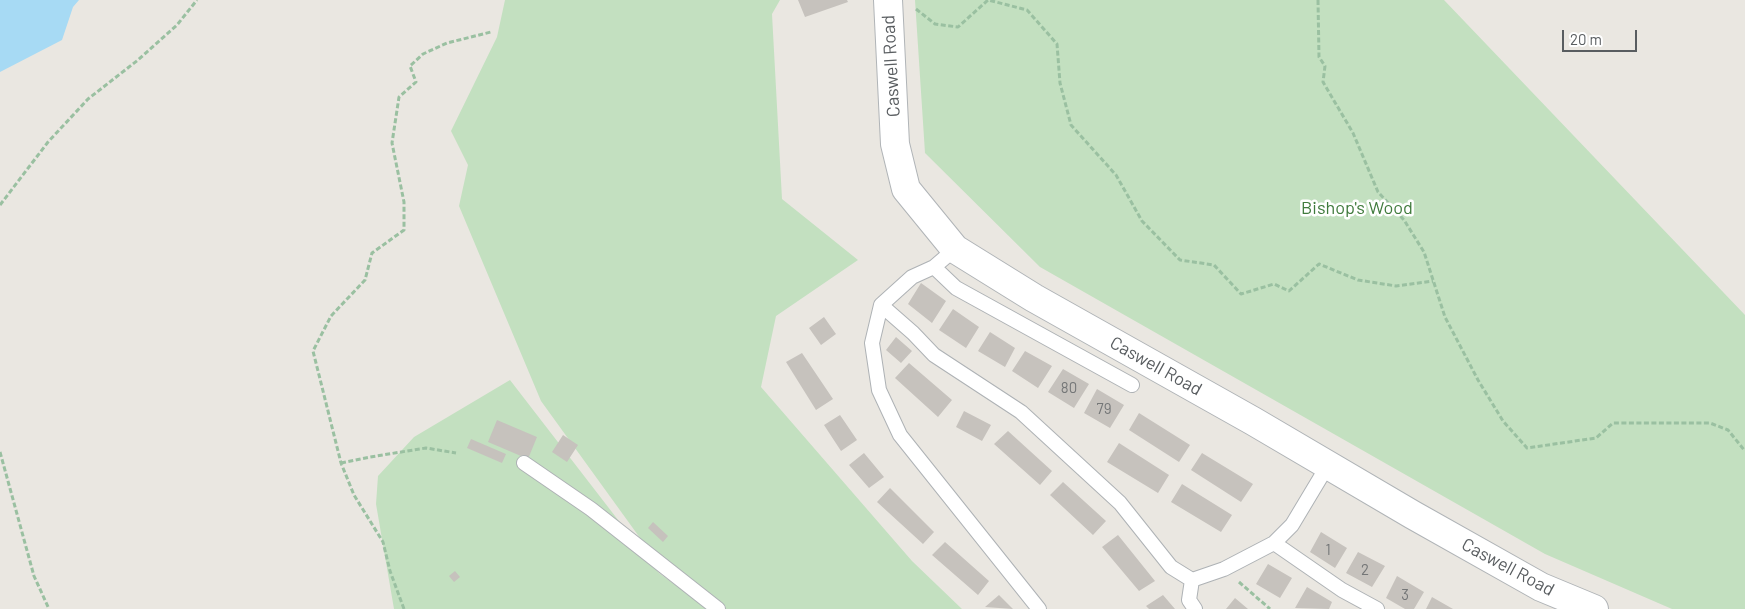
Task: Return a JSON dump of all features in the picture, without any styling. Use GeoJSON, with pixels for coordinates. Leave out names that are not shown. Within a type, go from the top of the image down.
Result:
{"type":"FeatureCollection","features":[{"type":"Feature","properties":{"kind":"main road","name":"Caswell Road"},"geometry":{"type":"LineString","coordinates":[[888,0],[896,144],[906,189],[955,249],[1034,298],[1541,587],[1594,609]]}},
{"type":"Feature","properties":{"kind":"lane"},"geometry":{"type":"LineString","coordinates":[[955,249],[934,268],[912,277],[881,305],[872,343],[878,390],[900,435],[1039,609]]}},
{"type":"Feature","properties":{"kind":"lane"},"geometry":{"type":"LineString","coordinates":[[934,268],[956,288],[1132,385]]}},
{"type":"Feature","properties":{"kind":"lane"},"geometry":{"type":"LineString","coordinates":[[881,305],[913,332],[934,356],[1021,412],[1120,503],[1171,567],[1192,580]]}},
{"type":"Feature","properties":{"kind":"lane"},"geometry":{"type":"LineString","coordinates":[[524,463],[591,509],[718,609]]}},
{"type":"Feature","properties":{"kind":"lane"},"geometry":{"type":"LineString","coordinates":[[1192,580],[1224,569],[1274,543],[1292,525],[1328,465]]}},
{"type":"Feature","properties":{"kind":"lane"},"geometry":{"type":"LineString","coordinates":[[1274,543],[1342,590],[1377,609]]}},
{"type":"Feature","properties":{"kind":"lane"},"geometry":{"type":"LineString","coordinates":[[1192,580],[1189,600],[1195,609]]}},
{"type":"Feature","properties":{"kind":"path"},"geometry":{"type":"LineString","coordinates":[[0,205],[48,142],[88,99],[170,31],[196,0]]}},
{"type":"Feature","properties":{"kind":"path"},"geometry":{"type":"LineString","coordinates":[[915,9],[935,24],[958,27],[988,0],[1027,10],[1057,44],[1060,83],[1071,125],[1116,175],[1142,221],[1180,260],[1214,265],[1241,294],[1274,284],[1289,291],[1319,264],[1358,280],[1396,286],[1433,281]]}},
{"type":"Feature","properties":{"kind":"path"},"geometry":{"type":"LineString","coordinates":[[1318,0],[1319,57],[1325,66],[1323,82],[1352,133],[1378,192],[1404,220],[1424,252],[1445,317],[1478,380],[1503,421],[1527,448],[1596,438],[1613,423],[1710,423],[1728,430],[1745,451]]}},
{"type":"Feature","properties":{"kind":"path"},"geometry":{"type":"LineString","coordinates":[[404,609],[390,571],[383,542],[354,494],[341,463],[313,351],[331,316],[365,280],[372,253],[404,230],[404,202],[392,143],[399,97],[416,82],[410,66],[422,54],[447,43],[491,32]]}},
{"type":"Feature","properties":{"kind":"path"},"geometry":{"type":"LineString","coordinates":[[341,463],[370,456],[426,448],[456,453]]}},
{"type":"Feature","properties":{"kind":"path"},"geometry":{"type":"LineString","coordinates":[[0,452],[34,576],[49,609]]}},
{"type":"Feature","properties":{"kind":"path"},"geometry":{"type":"LineString","coordinates":[[1224,569],[1270,609]]}},
{"type":"Feature","properties":{"kind":"green space"},"geometry":{"type":"Polygon","coordinates":[[[505,0],[780,0],[772,14],[782,199],[858,260],[776,316],[761,387],[912,561],[962,609],[717,609],[661,567],[541,401],[459,206],[468,165],[451,131],[497,37],[505,0]]]}},
{"type":"Feature","properties":{"kind":"green space","name":"Bishop's Wood"},"geometry":{"type":"Polygon","coordinates":[[[915,0],[1444,0],[1745,315],[1745,609],[1672,609],[1545,554],[1040,267],[925,153],[915,0]]]}},
{"type":"Feature","properties":{"kind":"green space"},"geometry":{"type":"Polygon","coordinates":[[[510,380],[659,573],[708,609],[394,609],[376,504],[378,476],[414,437],[510,380]]]}},
{"type":"Feature","properties":{"kind":"water"},"geometry":{"type":"Polygon","coordinates":[[[0,0],[79,0],[73,7],[62,40],[0,72],[0,0]]]}},
{"type":"Feature","properties":{"kind":"building"},"geometry":{"type":"Polygon","coordinates":[[[798,0],[847,0],[848,2],[805,17],[798,0]]]}},
{"type":"Feature","properties":{"kind":"building"},"geometry":{"type":"Polygon","coordinates":[[[921,283],[946,301],[932,323],[908,304],[921,283]]]}},
{"type":"Feature","properties":{"kind":"building"},"geometry":{"type":"Polygon","coordinates":[[[953,309],[979,327],[966,348],[939,330],[953,309]]]}},
{"type":"Feature","properties":{"kind":"building"},"geometry":{"type":"Polygon","coordinates":[[[824,317],[836,334],[821,345],[809,328],[824,317]]]}},
{"type":"Feature","properties":{"kind":"building"},"geometry":{"type":"Polygon","coordinates":[[[990,332],[1015,348],[1005,367],[978,351],[990,332]]]}},
{"type":"Feature","properties":{"kind":"building"},"geometry":{"type":"Polygon","coordinates":[[[896,337],[912,351],[901,363],[886,350],[896,337]]]}},
{"type":"Feature","properties":{"kind":"building"},"geometry":{"type":"Polygon","coordinates":[[[1025,351],[1052,366],[1038,388],[1012,371],[1025,351]]]}},
{"type":"Feature","properties":{"kind":"building"},"geometry":{"type":"Polygon","coordinates":[[[802,353],[833,399],[816,410],[786,362],[802,353]]]}},
{"type":"Feature","properties":{"kind":"building"},"geometry":{"type":"Polygon","coordinates":[[[909,363],[952,400],[938,417],[895,378],[909,363]]]}},
{"type":"Feature","properties":{"kind":"building"},"geometry":{"type":"Polygon","coordinates":[[[1063,369],[1089,384],[1074,408],[1048,392],[1063,369]]]}},
{"type":"Feature","properties":{"kind":"building"},"geometry":{"type":"Polygon","coordinates":[[[1097,389],[1124,405],[1110,428],[1084,413],[1097,389]]]}},
{"type":"Feature","properties":{"kind":"building"},"geometry":{"type":"Polygon","coordinates":[[[964,411],[991,425],[982,441],[956,427],[964,411]]]}},
{"type":"Feature","properties":{"kind":"building"},"geometry":{"type":"Polygon","coordinates":[[[1139,413],[1190,445],[1179,462],[1129,430],[1139,413]]]}},
{"type":"Feature","properties":{"kind":"building"},"geometry":{"type":"Polygon","coordinates":[[[840,415],[857,440],[841,451],[824,425],[840,415]]]}},
{"type":"Feature","properties":{"kind":"building"},"geometry":{"type":"Polygon","coordinates":[[[497,420],[537,437],[528,459],[488,442],[497,420]]]}},
{"type":"Feature","properties":{"kind":"building"},"geometry":{"type":"Polygon","coordinates":[[[1008,431],[1052,471],[1040,485],[994,444],[1008,431]]]}},
{"type":"Feature","properties":{"kind":"building"},"geometry":{"type":"Polygon","coordinates":[[[563,435],[578,445],[567,462],[552,452],[563,435]]]}},
{"type":"Feature","properties":{"kind":"building"},"geometry":{"type":"Polygon","coordinates":[[[471,439],[506,454],[502,463],[467,448],[471,439]]]}},
{"type":"Feature","properties":{"kind":"building"},"geometry":{"type":"Polygon","coordinates":[[[1119,443],[1169,475],[1158,493],[1107,462],[1119,443]]]}},
{"type":"Feature","properties":{"kind":"building"},"geometry":{"type":"Polygon","coordinates":[[[864,453],[884,477],[869,488],[849,465],[864,453]]]}},
{"type":"Feature","properties":{"kind":"building"},"geometry":{"type":"Polygon","coordinates":[[[1202,453],[1253,484],[1241,502],[1191,470],[1202,453]]]}},
{"type":"Feature","properties":{"kind":"building"},"geometry":{"type":"Polygon","coordinates":[[[1063,482],[1106,521],[1093,535],[1050,495],[1063,482]]]}},
{"type":"Feature","properties":{"kind":"building"},"geometry":{"type":"Polygon","coordinates":[[[1182,484],[1232,515],[1221,532],[1171,502],[1182,484]]]}},
{"type":"Feature","properties":{"kind":"building"},"geometry":{"type":"Polygon","coordinates":[[[890,488],[934,532],[923,544],[877,502],[890,488]]]}},
{"type":"Feature","properties":{"kind":"building"},"geometry":{"type":"Polygon","coordinates":[[[653,522],[668,536],[663,542],[648,528],[653,522]]]}},
{"type":"Feature","properties":{"kind":"building"},"geometry":{"type":"Polygon","coordinates":[[[1321,532],[1347,548],[1335,568],[1310,552],[1321,532]]]}},
{"type":"Feature","properties":{"kind":"building"},"geometry":{"type":"Polygon","coordinates":[[[1118,535],[1155,581],[1139,591],[1102,547],[1118,535]]]}},
{"type":"Feature","properties":{"kind":"building"},"geometry":{"type":"Polygon","coordinates":[[[945,542],[989,581],[978,595],[932,555],[945,542]]]}},
{"type":"Feature","properties":{"kind":"building"},"geometry":{"type":"Polygon","coordinates":[[[1358,552],[1385,566],[1372,587],[1346,573],[1358,552]]]}},
{"type":"Feature","properties":{"kind":"building"},"geometry":{"type":"Polygon","coordinates":[[[1268,564],[1292,578],[1280,598],[1256,584],[1268,564]]]}},
{"type":"Feature","properties":{"kind":"building"},"geometry":{"type":"Polygon","coordinates":[[[455,571],[460,577],[454,582],[449,576],[455,571]]]}},
{"type":"Feature","properties":{"kind":"building"},"geometry":{"type":"Polygon","coordinates":[[[1397,576],[1424,592],[1414,609],[1405,609],[1386,598],[1397,576]]]}},
{"type":"Feature","properties":{"kind":"building"},"geometry":{"type":"Polygon","coordinates":[[[1307,587],[1332,602],[1329,609],[1295,608],[1307,587]]]}},
{"type":"Feature","properties":{"kind":"building"},"geometry":{"type":"Polygon","coordinates":[[[999,595],[1013,609],[985,607],[999,595]]]}},
{"type":"Feature","properties":{"kind":"building"},"geometry":{"type":"Polygon","coordinates":[[[1163,595],[1175,609],[1149,609],[1146,606],[1163,595]]]}},
{"type":"Feature","properties":{"kind":"building"},"geometry":{"type":"Polygon","coordinates":[[[1432,597],[1453,609],[1426,609],[1432,597]]]}},
{"type":"Feature","properties":{"kind":"building"},"geometry":{"type":"Polygon","coordinates":[[[1235,598],[1248,609],[1226,609],[1235,598]]]}}]}
